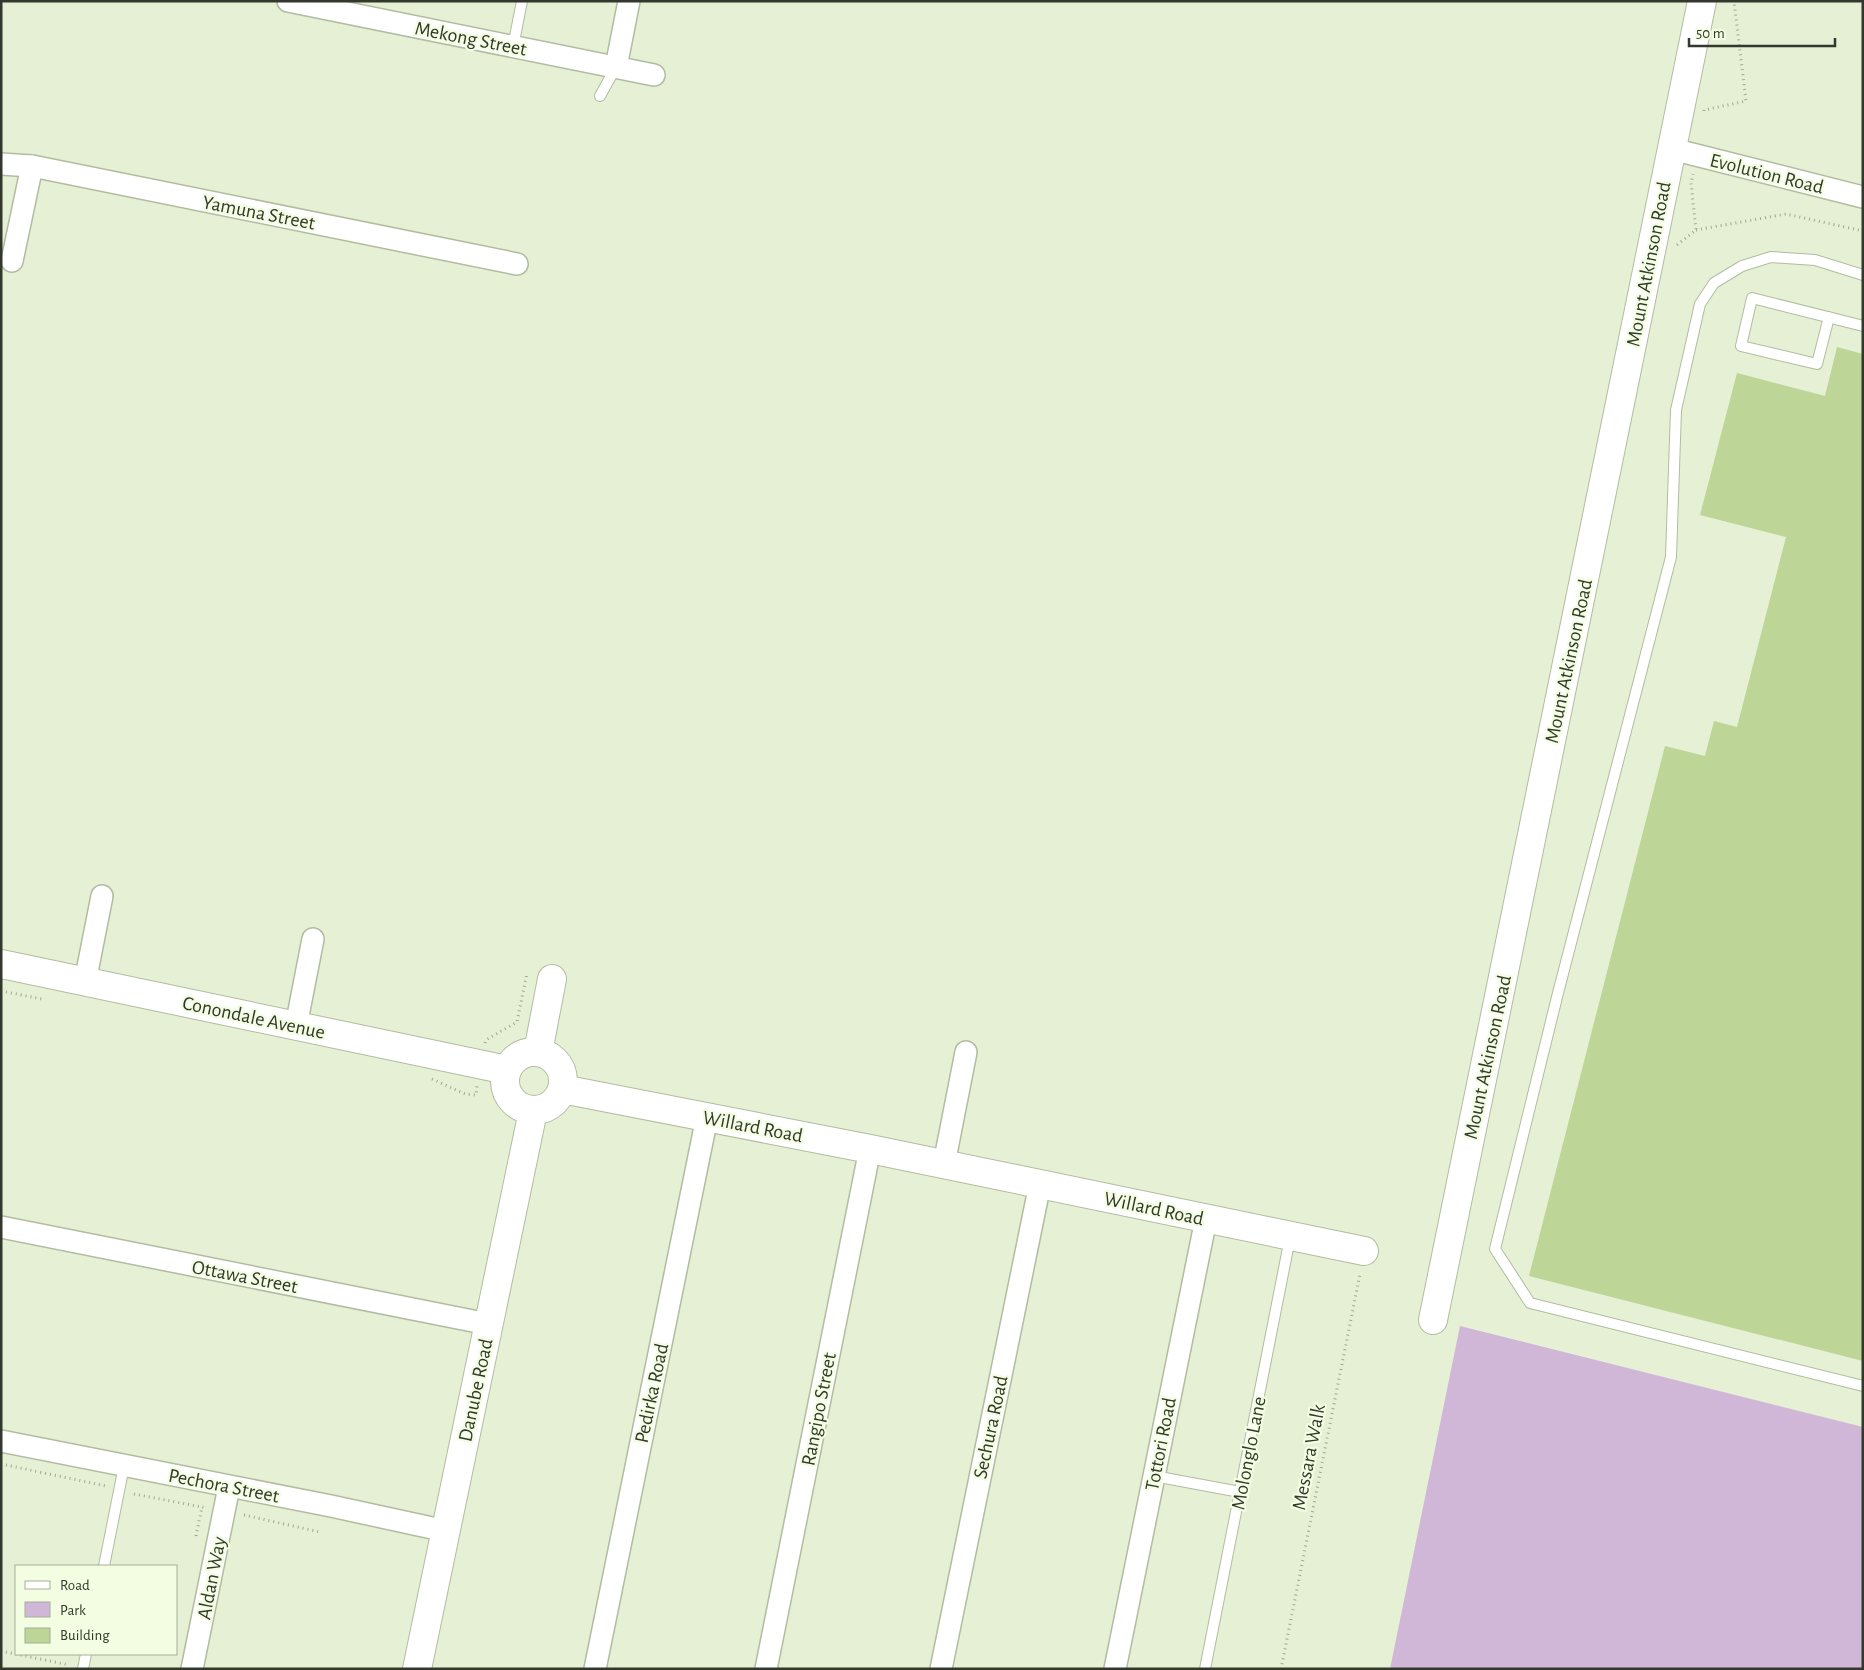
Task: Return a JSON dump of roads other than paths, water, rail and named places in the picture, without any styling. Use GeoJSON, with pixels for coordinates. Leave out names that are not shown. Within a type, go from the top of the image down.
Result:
{"type":"FeatureCollection","features":[{"type":"Feature","properties":{"kind":"street","name":"Mekong Street"},"geometry":{"type":"LineString","coordinates":[[288,1],[654,75]]}},
{"type":"Feature","properties":{"kind":"street"},"geometry":{"type":"LineString","coordinates":[[616,67],[629,1]]}},
{"type":"Feature","properties":{"kind":"street","name":"Mount Atkinson Road"},"geometry":{"type":"LineString","coordinates":[[1433,1320],[1702,1]]}},
{"type":"Feature","properties":{"kind":"street","name":"Evolution Road"},"geometry":{"type":"LineString","coordinates":[[1672,149],[1863,197]]}},
{"type":"Feature","properties":{"kind":"street","name":"Yamuna Street"},"geometry":{"type":"LineString","coordinates":[[1,164],[32,166],[516,264]]}},
{"type":"Feature","properties":{"kind":"street"},"geometry":{"type":"LineString","coordinates":[[12,261],[32,166]]}},
{"type":"Feature","properties":{"kind":"street"},"geometry":{"type":"LineString","coordinates":[[85,982],[102,896]]}},
{"type":"Feature","properties":{"kind":"street"},"geometry":{"type":"LineString","coordinates":[[296,1026],[313,939]]}},
{"type":"Feature","properties":{"kind":"street","name":"Conondale Avenue"},"geometry":{"type":"LineString","coordinates":[[1,964],[507,1070]]}},
{"type":"Feature","properties":{"kind":"street"},"geometry":{"type":"LineString","coordinates":[[538,1052],[539,976]]}},
{"type":"Feature","properties":{"kind":"street"},"geometry":{"type":"LineString","coordinates":[[538,1052],[551,1058],[561,1069],[562,1089],[552,1105],[543,1109],[523,1108],[515,1104],[509,1097],[505,1079],[507,1070],[512,1062],[520,1056],[538,1052]]}},
{"type":"Feature","properties":{"kind":"street"},"geometry":{"type":"LineString","coordinates":[[944,1164],[966,1052]]}},
{"type":"Feature","properties":{"kind":"street","name":"Willard Road"},"geometry":{"type":"LineString","coordinates":[[562,1089],[870,1149],[1364,1251]]}},
{"type":"Feature","properties":{"kind":"street","name":"Danube Road"},"geometry":{"type":"LineString","coordinates":[[417,1669],[533,1110]]}},
{"type":"Feature","properties":{"kind":"street","name":"Pedirka Road"},"geometry":{"type":"LineString","coordinates":[[595,1669],[707,1117]]}},
{"type":"Feature","properties":{"kind":"street","name":"Rangipo Street"},"geometry":{"type":"LineString","coordinates":[[766,1669],[870,1149]]}},
{"type":"Feature","properties":{"kind":"street","name":"Sechura Road"},"geometry":{"type":"LineString","coordinates":[[941,1669],[1040,1184]]}},
{"type":"Feature","properties":{"kind":"street","name":"Tottori Road"},"geometry":{"type":"LineString","coordinates":[[1114,1669],[1206,1219]]}},
{"type":"Feature","properties":{"kind":"street","name":"Ottawa Street"},"geometry":{"type":"LineString","coordinates":[[1,1227],[488,1324]]}},
{"type":"Feature","properties":{"kind":"street","name":"Pechora Street"},"geometry":{"type":"LineString","coordinates":[[1,1441],[330,1506],[446,1531]]}},
{"type":"Feature","properties":{"kind":"street","name":"Aldan Way"},"geometry":{"type":"LineString","coordinates":[[192,1669],[229,1487]]}},
{"type":"Feature","properties":{"kind":"lane"},"geometry":{"type":"LineString","coordinates":[[513,46],[522,1]]}},
{"type":"Feature","properties":{"kind":"lane"},"geometry":{"type":"LineString","coordinates":[[600,96],[616,67]]}},
{"type":"Feature","properties":{"kind":"lane"},"geometry":{"type":"LineString","coordinates":[[1863,276],[1815,260],[1772,257],[1742,266],[1714,282],[1700,304],[1676,410],[1671,557],[1558,993],[1495,1249],[1530,1303],[1863,1386]]}},
{"type":"Feature","properties":{"kind":"lane"},"geometry":{"type":"LineString","coordinates":[[1829,317],[1817,364],[1741,346],[1752,298],[1829,317],[1863,326]]}},
{"type":"Feature","properties":{"kind":"lane","name":"Molonglo Lane"},"geometry":{"type":"LineString","coordinates":[[1205,1669],[1291,1236]]}},
{"type":"Feature","properties":{"kind":"lane"},"geometry":{"type":"LineString","coordinates":[[104,1565],[124,1466]]}},
{"type":"Feature","properties":{"kind":"lane"},"geometry":{"type":"LineString","coordinates":[[1154,1476],[1240,1492]]}},
{"type":"Feature","properties":{"kind":"lane"},"geometry":{"type":"LineString","coordinates":[[83,1668],[86,1655]]}}]}
